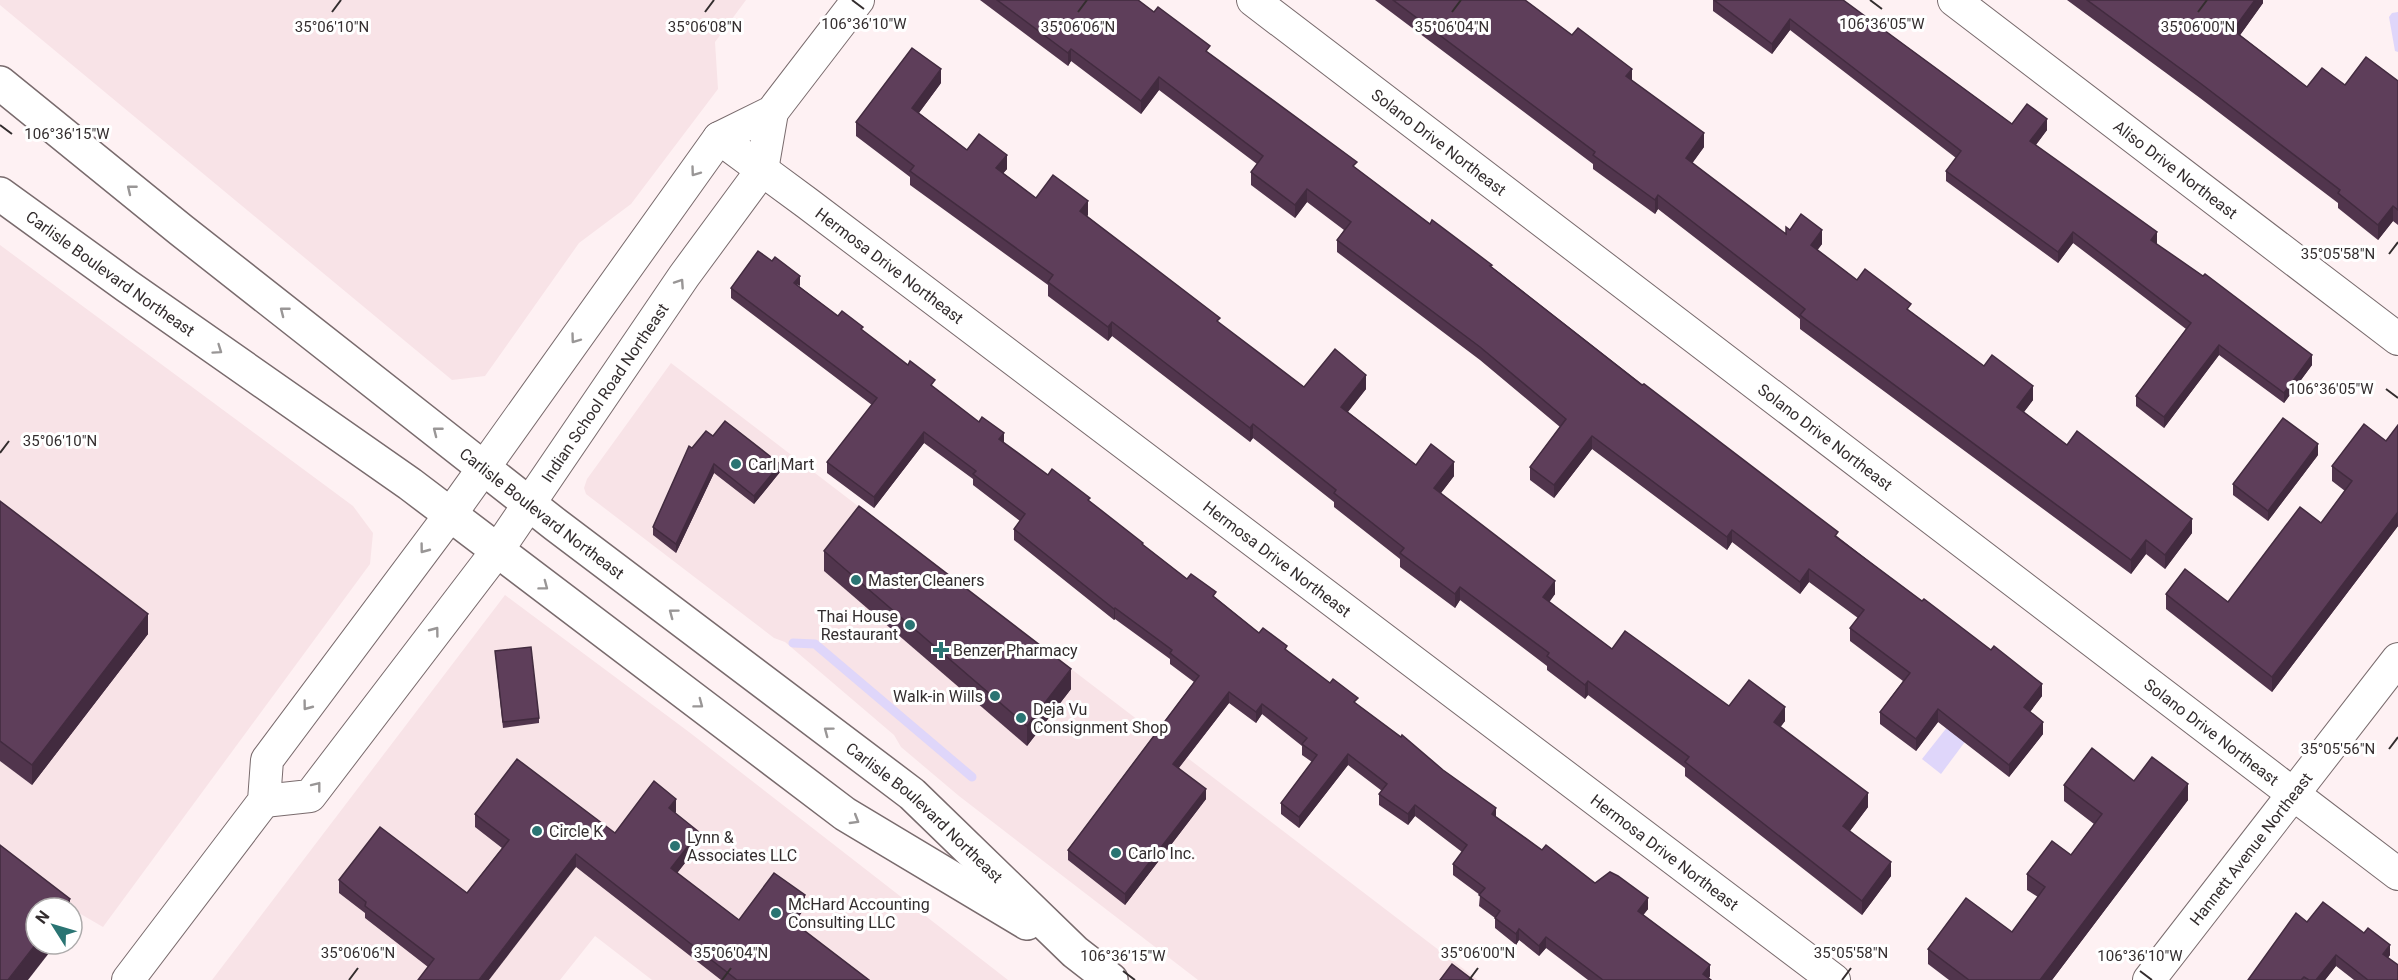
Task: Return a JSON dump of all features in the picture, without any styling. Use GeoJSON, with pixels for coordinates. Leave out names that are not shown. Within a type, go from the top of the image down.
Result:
{"type":"FeatureCollection","features":[{"type":"Feature","properties":{"kind":"main road","name":"Carlisle Boulevard Northeast"},"geometry":{"type":"LineString","coordinates":[[0,83],[530,505],[912,794],[1075,952],[1111,980]]}},
{"type":"Feature","properties":{"kind":"main road","name":"Carlisle Boulevard Northeast"},"geometry":{"type":"LineString","coordinates":[[0,194],[410,484],[845,814],[1075,952]]}},
{"type":"Feature","properties":{"kind":"street","name":"Indian School Road Northeast"},"geometry":{"type":"LineString","coordinates":[[772,112],[762,170],[684,276],[497,551],[310,796],[264,801],[267,760],[450,515],[719,138],[772,112],[858,0]]}},
{"type":"Feature","properties":{"kind":"street","name":"Solano Drive Northeast"},"geometry":{"type":"LineString","coordinates":[[1253,0],[2398,874]]}},
{"type":"Feature","properties":{"kind":"street","name":"Aliso Drive Northeast"},"geometry":{"type":"LineString","coordinates":[[1954,0],[2398,339]]}},
{"type":"Feature","properties":{"kind":"street","name":"Hermosa Drive Northeast"},"geometry":{"type":"LineString","coordinates":[[719,138],[1834,980]]}},
{"type":"Feature","properties":{"kind":"street","name":"Hannett Avenue Northeast"},"geometry":{"type":"LineString","coordinates":[[2149,980],[2398,659]]}},
{"type":"Feature","properties":{"kind":"street"},"geometry":{"type":"LineString","coordinates":[[128,980],[264,801]]}},
{"type":"Feature","properties":{"kind":"shaded area"},"geometry":{"type":"Polygon","coordinates":[[[0,0],[746,0],[715,42],[718,89],[631,204],[579,243],[485,376],[452,380],[0,5],[0,0]]]}},
{"type":"Feature","properties":{"kind":"shaded area"},"geometry":{"type":"Polygon","coordinates":[[[2398,12],[2398,52],[2395,51],[2389,17],[2392,13],[2398,12]]]}},
{"type":"Feature","properties":{"kind":"shaded area"},"geometry":{"type":"Polygon","coordinates":[[[0,245],[353,506],[373,533],[370,564],[103,927],[84,916],[84,896],[50,896],[0,867],[0,245]]]}},
{"type":"Feature","properties":{"kind":"shaded area"},"geometry":{"type":"Polygon","coordinates":[[[671,363],[1478,980],[1198,980],[959,796],[901,747],[894,735],[785,642],[774,638],[586,494],[584,488],[587,479],[671,363]]]}},
{"type":"Feature","properties":{"kind":"shaded area"},"geometry":{"type":"Polygon","coordinates":[[[505,595],[689,732],[1008,980],[652,980],[595,936],[560,980],[212,980],[505,595]]]}},
{"type":"Feature","properties":{"kind":"shaded area"},"geometry":{"type":"Polygon","coordinates":[[[1952,721],[1970,735],[1941,774],[1922,759],[1952,721]]]}},
{"type":"Feature","properties":{"kind":"building"},"geometry":{"type":"Polygon","coordinates":[[[997,0],[1138,0],[1154,12],[1158,7],[1210,46],[1206,51],[1357,162],[1353,166],[1430,224],[1432,220],[1492,265],[1490,266],[1642,385],[1644,384],[1838,532],[1835,536],[1991,650],[1994,646],[2042,684],[2024,707],[2043,722],[2009,765],[1938,709],[1916,739],[1880,712],[1910,673],[1850,628],[1864,610],[1809,569],[1800,582],[1732,530],[1727,537],[1592,436],[1554,485],[1530,467],[1566,419],[1480,347],[1337,240],[1351,222],[1307,189],[1295,205],[1251,172],[1263,156],[1159,77],[1141,101],[1071,49],[1068,53],[997,0]]]}},
{"type":"Feature","properties":{"kind":"building"},"geometry":{"type":"Polygon","coordinates":[[[1393,0],[1525,0],[1572,35],[1578,28],[1632,69],[1626,76],[1704,133],[1686,158],[1786,234],[1786,227],[1790,230],[1801,214],[1822,230],[1811,245],[1857,280],[1865,269],[1911,304],[1907,309],[1984,366],[1992,355],[2033,386],[2017,407],[2067,445],[2077,431],[2192,519],[2165,555],[2146,540],[2131,560],[1800,315],[1805,309],[1658,195],[1655,200],[1593,155],[1595,152],[1393,0]]]}},
{"type":"Feature","properties":{"kind":"building"},"geometry":{"type":"Polygon","coordinates":[[[1714,0],[1843,0],[2012,124],[2027,104],[2047,119],[2030,141],[2157,232],[2151,240],[2203,276],[2205,274],[2312,355],[2284,393],[2219,345],[2164,417],[2136,396],[2191,323],[2073,232],[2058,252],[1946,171],[1961,151],[1790,19],[1772,44],[1714,0]]]}},
{"type":"Feature","properties":{"kind":"building"},"geometry":{"type":"Polygon","coordinates":[[[2087,0],[2255,0],[2233,30],[2307,87],[2322,68],[2345,85],[2366,57],[2398,81],[2398,210],[2393,206],[2378,225],[2338,193],[2340,190],[2087,0]]]}},
{"type":"Feature","properties":{"kind":"building"},"geometry":{"type":"Polygon","coordinates":[[[912,48],[941,69],[912,108],[967,150],[979,134],[1007,155],[996,168],[1036,198],[1053,175],[1088,201],[1080,211],[1220,318],[1217,321],[1304,387],[1335,349],[1366,375],[1341,407],[1416,465],[1431,444],[1454,462],[1434,488],[1555,581],[1543,597],[1612,649],[1625,631],[1729,706],[1749,680],[1785,707],[1774,722],[1868,793],[1843,826],[1891,862],[1862,901],[1685,762],[1689,757],[1588,681],[1585,685],[1547,656],[1549,653],[1460,587],[1455,594],[1400,553],[1404,548],[1334,493],[1336,490],[1253,424],[1250,428],[1112,322],[1108,327],[1048,282],[1053,275],[910,171],[914,166],[856,122],[912,48]]]}},
{"type":"Feature","properties":{"kind":"building"},"geometry":{"type":"Polygon","coordinates":[[[758,251],[772,261],[775,257],[800,276],[794,283],[838,316],[842,311],[863,327],[861,329],[908,365],[910,361],[935,380],[931,385],[979,422],[982,417],[1004,433],[999,439],[1048,475],[1052,469],[1187,579],[1191,574],[1216,592],[1213,596],[1259,633],[1263,628],[1287,646],[1285,649],[1330,683],[1333,679],[1358,698],[1354,702],[1401,737],[1402,735],[1443,770],[1496,808],[1492,814],[1542,850],[1546,845],[1595,883],[1610,872],[1648,898],[1638,911],[1710,965],[1703,974],[1711,980],[1603,980],[1546,937],[1539,946],[1519,929],[1516,934],[1495,918],[1500,911],[1479,895],[1485,888],[1453,864],[1467,845],[1415,805],[1408,814],[1379,794],[1387,784],[1348,754],[1299,817],[1281,803],[1317,755],[1302,744],[1307,738],[1262,704],[1256,712],[1229,692],[1173,764],[1206,789],[1125,894],[1068,850],[1199,676],[1170,653],[1172,650],[1114,609],[1014,529],[1025,514],[973,474],[976,471],[924,432],[874,497],[827,462],[877,398],[731,288],[758,251]]]}},
{"type":"Feature","properties":{"kind":"building"},"geometry":{"type":"Polygon","coordinates":[[[2283,418],[2318,444],[2268,511],[2233,484],[2283,418]]]}},
{"type":"Feature","properties":{"kind":"building"},"geometry":{"type":"Polygon","coordinates":[[[725,421],[780,464],[754,496],[714,464],[676,544],[653,527],[689,446],[692,448],[706,431],[713,436],[725,421]]]}},
{"type":"Feature","properties":{"kind":"building"},"geometry":{"type":"Polygon","coordinates":[[[2364,424],[2386,441],[2398,425],[2398,512],[2272,677],[2166,594],[2185,569],[2228,602],[2300,507],[2321,523],[2352,481],[2332,466],[2364,424]]]}},
{"type":"Feature","properties":{"kind":"building"},"geometry":{"type":"Polygon","coordinates":[[[0,501],[148,614],[32,765],[0,741],[0,501]]]}},
{"type":"Feature","properties":{"kind":"building"},"geometry":{"type":"Polygon","coordinates":[[[859,506],[1071,669],[1027,726],[824,551],[859,506]]]}},
{"type":"Feature","properties":{"kind":"building"},"geometry":{"type":"Polygon","coordinates":[[[531,647],[539,718],[503,722],[495,651],[531,647]]]}},
{"type":"Feature","properties":{"kind":"building"},"geometry":{"type":"Polygon","coordinates":[[[2092,748],[2134,781],[2152,757],[2188,784],[2040,980],[1969,980],[1928,949],[1966,898],[2012,932],[2045,887],[2027,874],[2052,841],[2071,855],[2102,814],[2064,785],[2092,748]]]}},
{"type":"Feature","properties":{"kind":"building"},"geometry":{"type":"Polygon","coordinates":[[[517,759],[615,833],[654,781],[676,799],[669,808],[699,832],[671,868],[739,920],[774,873],[805,895],[788,918],[869,980],[737,980],[576,854],[479,980],[418,980],[434,959],[365,906],[366,902],[339,880],[380,827],[467,893],[509,840],[475,814],[517,759]]]}},
{"type":"Feature","properties":{"kind":"building"},"geometry":{"type":"Polygon","coordinates":[[[0,845],[66,896],[24,896],[24,956],[27,956],[8,980],[0,980],[0,845]]]}},
{"type":"Feature","properties":{"kind":"building"},"geometry":{"type":"Polygon","coordinates":[[[2323,902],[2364,933],[2368,928],[2390,945],[2383,954],[2398,965],[2398,980],[2368,980],[2336,955],[2316,980],[2304,977],[2301,980],[2248,980],[2296,913],[2307,922],[2323,902]]]}},
{"type":"Feature","properties":{"kind":"building"},"geometry":{"type":"Polygon","coordinates":[[[1452,964],[1473,980],[1440,980],[1452,964]]]}},
{"type":"Feature","properties":{"kind":"waterway"},"geometry":{"type":"LineString","coordinates":[[793,643],[815,644],[972,777]]}},
{"type":"Feature","properties":{"kind":"place","name":"Carl Mart"},"geometry":{"type":"Point","coordinates":[736,464]}},
{"type":"Feature","properties":{"kind":"place","name":"Master Cleaners"},"geometry":{"type":"Point","coordinates":[856,580]}},
{"type":"Feature","properties":{"kind":"place","name":"Thai House Restaurant"},"geometry":{"type":"Point","coordinates":[910,625]}},
{"type":"Feature","properties":{"kind":"place","name":"Benzer Pharmacy"},"geometry":{"type":"Point","coordinates":[941,650]}},
{"type":"Feature","properties":{"kind":"place","name":"Walk-in Wills"},"geometry":{"type":"Point","coordinates":[995,696]}},
{"type":"Feature","properties":{"kind":"place","name":"Deja Vu Consignment Shop"},"geometry":{"type":"Point","coordinates":[1021,718]}},
{"type":"Feature","properties":{"kind":"place","name":"Circle K"},"geometry":{"type":"Point","coordinates":[537,831]}},
{"type":"Feature","properties":{"kind":"place","name":"Lynn & Associates LLC"},"geometry":{"type":"Point","coordinates":[675,846]}},
{"type":"Feature","properties":{"kind":"place","name":"Carlo Inc."},"geometry":{"type":"Point","coordinates":[1116,853]}},
{"type":"Feature","properties":{"kind":"place","name":"McHard Accounting Consulting LLC"},"geometry":{"type":"Point","coordinates":[776,913]}}]}
